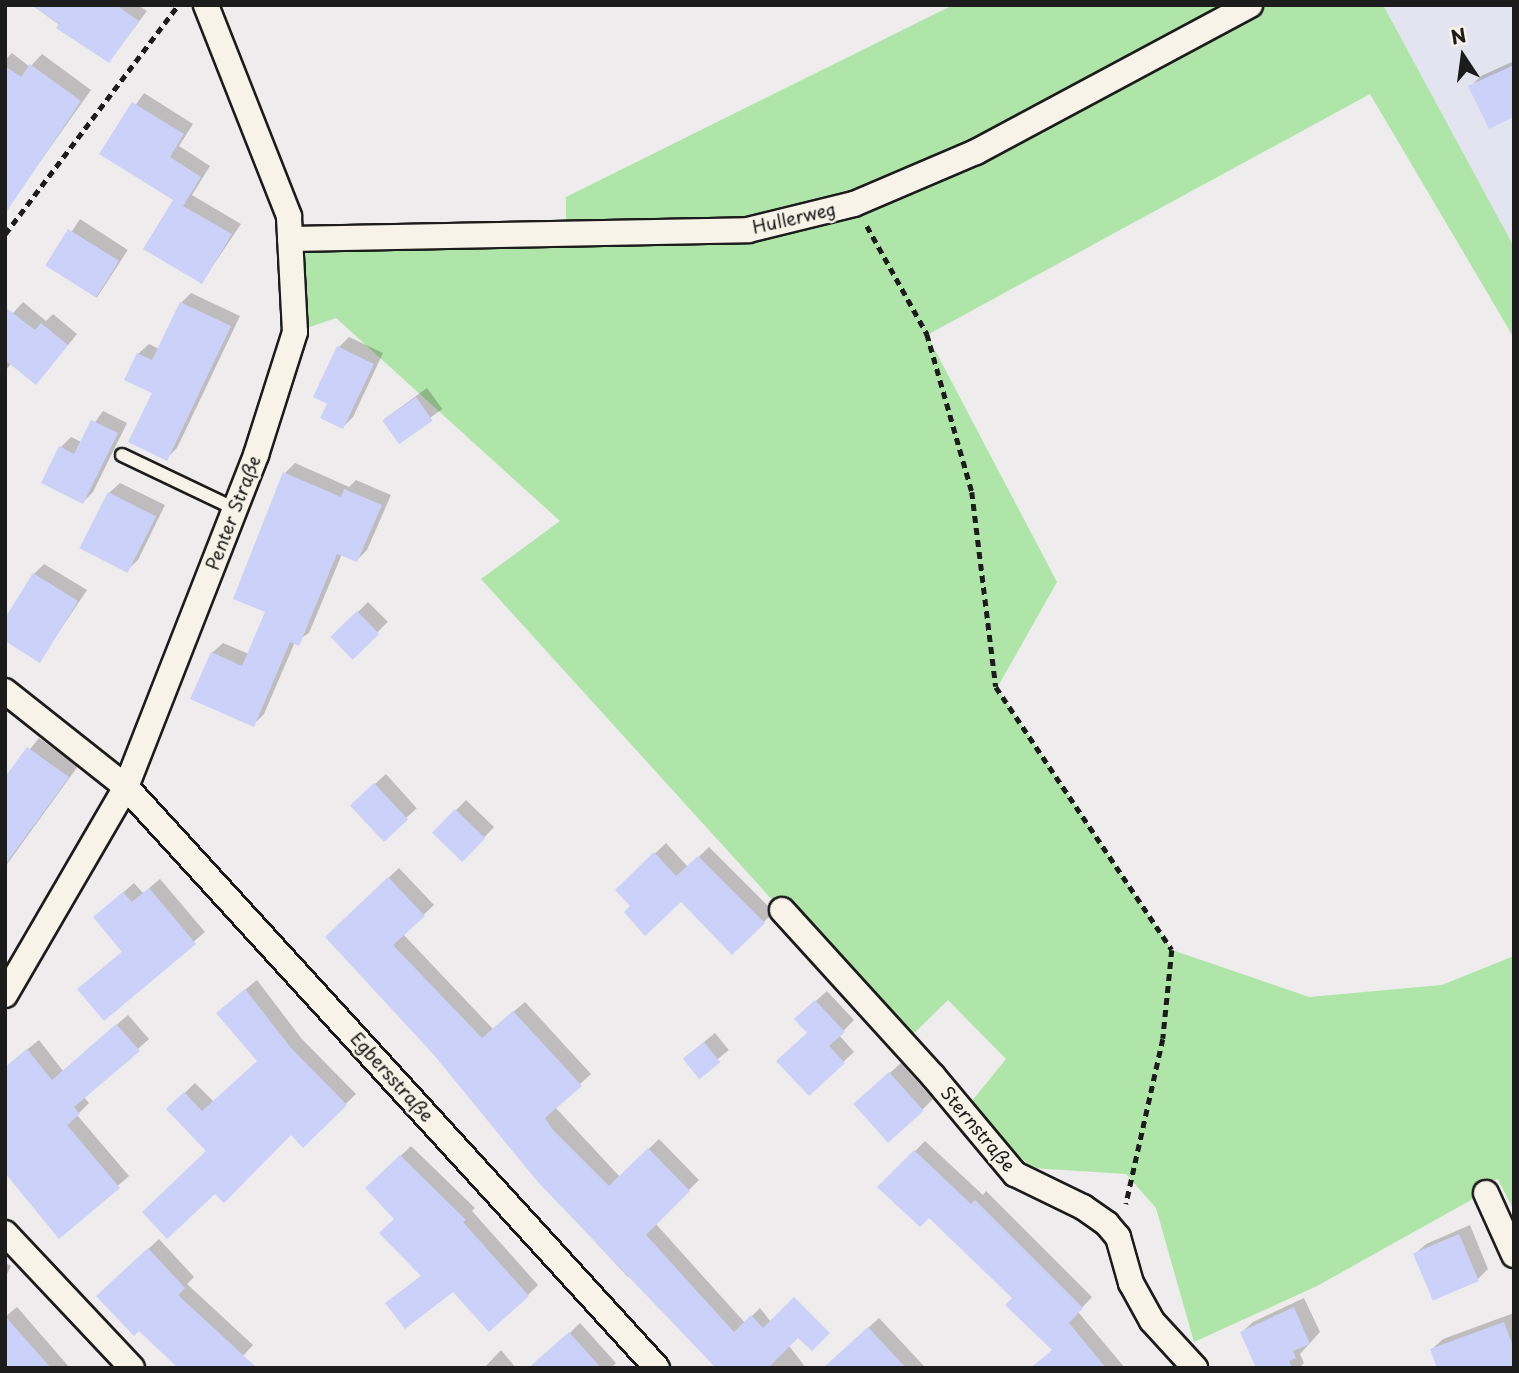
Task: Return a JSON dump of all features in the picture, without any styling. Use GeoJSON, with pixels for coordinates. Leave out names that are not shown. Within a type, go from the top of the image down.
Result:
{"type":"FeatureCollection","features":[{"type":"Feature","properties":{"kind":"street","name":"Penter Straße"},"geometry":{"type":"LineString","coordinates":[[5,995],[126,787],[235,509],[295,332],[289,216],[206,5]]}},
{"type":"Feature","properties":{"kind":"street","name":"Hullerweg"},"geometry":{"type":"LineString","coordinates":[[290,239],[748,230],[854,204],[976,152],[1250,5]]}},
{"type":"Feature","properties":{"kind":"street","name":"Egbersstraße"},"geometry":{"type":"LineString","coordinates":[[5,691],[126,787],[657,1368]]}},
{"type":"Feature","properties":{"kind":"street","name":"Sternstraße"},"geometry":{"type":"LineString","coordinates":[[782,910],[1015,1174],[1083,1207],[1118,1237]]}},
{"type":"Feature","properties":{"kind":"street"},"geometry":{"type":"LineString","coordinates":[[1486,1193],[1514,1255]]}},
{"type":"Feature","properties":{"kind":"street"},"geometry":{"type":"LineString","coordinates":[[5,1233],[132,1368]]}},
{"type":"Feature","properties":{"kind":"street"},"geometry":{"type":"LineString","coordinates":[[1118,1237],[1131,1283],[1152,1321],[1195,1368]]}},
{"type":"Feature","properties":{"kind":"lane"},"geometry":{"type":"LineString","coordinates":[[122,454],[235,509]]}},
{"type":"Feature","properties":{"kind":"path"},"geometry":{"type":"LineString","coordinates":[[5,234],[177,5]]}},
{"type":"Feature","properties":{"kind":"path"},"geometry":{"type":"LineString","coordinates":[[854,204],[927,334],[972,492],[996,687],[1172,950],[1163,1038],[1118,1237]]}},
{"type":"Feature","properties":{"kind":"shaded area"},"geometry":{"type":"Polygon","coordinates":[[[1321,5],[1514,5],[1514,338],[1321,5]]]}},
{"type":"Feature","properties":{"kind":"green space"},"geometry":{"type":"Polygon","coordinates":[[[953,5],[1383,5],[1514,247],[1514,338],[1370,94],[927,335],[1057,582],[997,688],[1172,950],[1309,997],[1442,985],[1514,956],[1514,1211],[1498,1179],[1479,1184],[1471,1200],[1317,1286],[1194,1342],[1156,1208],[1126,1174],[1032,1168],[967,1107],[1006,1059],[948,1000],[903,1044],[481,579],[560,521],[336,318],[295,332],[290,239],[566,233],[566,197],[953,5]]]}},
{"type":"Feature","properties":{"kind":"building"},"geometry":{"type":"Polygon","coordinates":[[[32,5],[116,5],[139,21],[109,63],[56,28],[59,24],[32,5]]]}},
{"type":"Feature","properties":{"kind":"building"},"geometry":{"type":"Polygon","coordinates":[[[30,64],[81,101],[5,214],[5,66],[21,77],[30,64]]]}},
{"type":"Feature","properties":{"kind":"building"},"geometry":{"type":"Polygon","coordinates":[[[1514,65],[1514,117],[1489,129],[1468,86],[1514,65]]]}},
{"type":"Feature","properties":{"kind":"building"},"geometry":{"type":"Polygon","coordinates":[[[132,102],[184,134],[170,157],[201,177],[183,206],[232,234],[202,284],[143,249],[173,200],[99,154],[132,102]]]}},
{"type":"Feature","properties":{"kind":"building"},"geometry":{"type":"Polygon","coordinates":[[[68,229],[119,261],[96,297],[45,265],[68,229]]]}},
{"type":"Feature","properties":{"kind":"building"},"geometry":{"type":"Polygon","coordinates":[[[180,302],[231,326],[167,461],[128,442],[152,393],[124,380],[137,353],[152,360],[180,302]]]}},
{"type":"Feature","properties":{"kind":"building"},"geometry":{"type":"Polygon","coordinates":[[[5,307],[35,330],[41,323],[68,345],[36,385],[5,360],[5,307]]]}},
{"type":"Feature","properties":{"kind":"building"},"geometry":{"type":"Polygon","coordinates":[[[337,346],[374,364],[343,429],[320,418],[327,404],[313,397],[337,346]]]}},
{"type":"Feature","properties":{"kind":"building"},"geometry":{"type":"Polygon","coordinates":[[[416,397],[433,421],[399,444],[382,421],[416,397]]]}},
{"type":"Feature","properties":{"kind":"building"},"geometry":{"type":"Polygon","coordinates":[[[91,420],[118,433],[83,504],[41,483],[59,446],[74,454],[91,420]]]}},
{"type":"Feature","properties":{"kind":"building"},"geometry":{"type":"Polygon","coordinates":[[[283,472],[341,497],[344,489],[382,505],[357,562],[337,554],[299,646],[290,642],[254,727],[190,699],[211,652],[242,666],[265,612],[233,599],[283,472]]]}},
{"type":"Feature","properties":{"kind":"building"},"geometry":{"type":"Polygon","coordinates":[[[108,492],[156,517],[128,573],[79,548],[108,492]]]}},
{"type":"Feature","properties":{"kind":"building"},"geometry":{"type":"Polygon","coordinates":[[[33,573],[78,601],[40,663],[5,641],[5,618],[33,573]]]}},
{"type":"Feature","properties":{"kind":"building"},"geometry":{"type":"Polygon","coordinates":[[[357,611],[379,634],[353,660],[330,637],[357,611]]]}},
{"type":"Feature","properties":{"kind":"building"},"geometry":{"type":"Polygon","coordinates":[[[27,747],[69,777],[5,865],[5,777],[27,747]]]}},
{"type":"Feature","properties":{"kind":"building"},"geometry":{"type":"Polygon","coordinates":[[[374,783],[408,820],[384,842],[350,806],[374,783]]]}},
{"type":"Feature","properties":{"kind":"building"},"geometry":{"type":"Polygon","coordinates":[[[455,809],[485,838],[462,862],[432,833],[455,809]]]}},
{"type":"Feature","properties":{"kind":"building"},"geometry":{"type":"Polygon","coordinates":[[[654,852],[676,876],[698,856],[765,923],[732,955],[681,902],[645,936],[624,912],[630,906],[615,890],[654,852]]]}},
{"type":"Feature","properties":{"kind":"building"},"geometry":{"type":"Polygon","coordinates":[[[388,877],[425,916],[393,945],[482,1038],[513,1011],[582,1086],[545,1118],[552,1129],[609,1186],[648,1148],[690,1191],[646,1235],[734,1332],[751,1315],[763,1328],[794,1297],[830,1333],[812,1351],[798,1338],[768,1368],[716,1368],[537,1181],[434,1055],[325,937],[388,877]]]}},
{"type":"Feature","properties":{"kind":"building"},"geometry":{"type":"Polygon","coordinates":[[[149,888],[196,944],[104,1021],[77,989],[122,952],[93,917],[123,892],[132,902],[149,888]]]}},
{"type":"Feature","properties":{"kind":"building"},"geometry":{"type":"Polygon","coordinates":[[[245,989],[291,1048],[347,1105],[303,1148],[291,1135],[224,1203],[215,1194],[167,1239],[142,1212],[206,1151],[166,1109],[184,1092],[202,1111],[257,1061],[216,1013],[245,989]]]}},
{"type":"Feature","properties":{"kind":"building"},"geometry":{"type":"Polygon","coordinates":[[[815,1000],[845,1032],[829,1046],[845,1063],[809,1096],[776,1061],[807,1033],[794,1019],[815,1000]]]}},
{"type":"Feature","properties":{"kind":"building"},"geometry":{"type":"Polygon","coordinates":[[[116,1024],[140,1051],[74,1107],[80,1114],[67,1125],[120,1188],[59,1239],[5,1173],[5,1067],[27,1049],[52,1080],[116,1024]]]}},
{"type":"Feature","properties":{"kind":"building"},"geometry":{"type":"Polygon","coordinates":[[[704,1042],[720,1062],[699,1079],[683,1059],[704,1042]]]}},
{"type":"Feature","properties":{"kind":"building"},"geometry":{"type":"Polygon","coordinates":[[[889,1072],[924,1111],[888,1143],[853,1104],[889,1072]]]}},
{"type":"Feature","properties":{"kind":"building"},"geometry":{"type":"Polygon","coordinates":[[[914,1150],[971,1204],[975,1200],[1083,1308],[1069,1323],[1106,1368],[1031,1368],[1052,1350],[1005,1305],[1012,1298],[929,1218],[920,1227],[877,1187],[914,1150]]]}},
{"type":"Feature","properties":{"kind":"building"},"geometry":{"type":"Polygon","coordinates":[[[400,1155],[466,1220],[463,1222],[529,1296],[489,1332],[453,1292],[405,1329],[385,1303],[421,1276],[379,1233],[394,1219],[365,1188],[400,1155]]]}},
{"type":"Feature","properties":{"kind":"building"},"geometry":{"type":"Polygon","coordinates":[[[1459,1234],[1479,1281],[1433,1300],[1413,1254],[1459,1234]]]}},
{"type":"Feature","properties":{"kind":"building"},"geometry":{"type":"Polygon","coordinates":[[[148,1248],[185,1288],[178,1295],[257,1368],[178,1368],[139,1331],[134,1336],[96,1296],[148,1248]]]}},
{"type":"Feature","properties":{"kind":"building"},"geometry":{"type":"Polygon","coordinates":[[[1294,1307],[1310,1344],[1293,1351],[1296,1358],[1289,1361],[1292,1368],[1256,1368],[1240,1332],[1294,1307]]]}},
{"type":"Feature","properties":{"kind":"building"},"geometry":{"type":"Polygon","coordinates":[[[5,1316],[51,1368],[5,1368],[5,1316]]]}},
{"type":"Feature","properties":{"kind":"building"},"geometry":{"type":"Polygon","coordinates":[[[1504,1322],[1514,1349],[1514,1368],[1437,1368],[1430,1349],[1504,1322]]]}},
{"type":"Feature","properties":{"kind":"building"},"geometry":{"type":"Polygon","coordinates":[[[868,1327],[906,1368],[823,1368],[868,1327]]]}},
{"type":"Feature","properties":{"kind":"building"},"geometry":{"type":"Polygon","coordinates":[[[569,1332],[601,1368],[528,1368],[569,1332]]]}}]}
